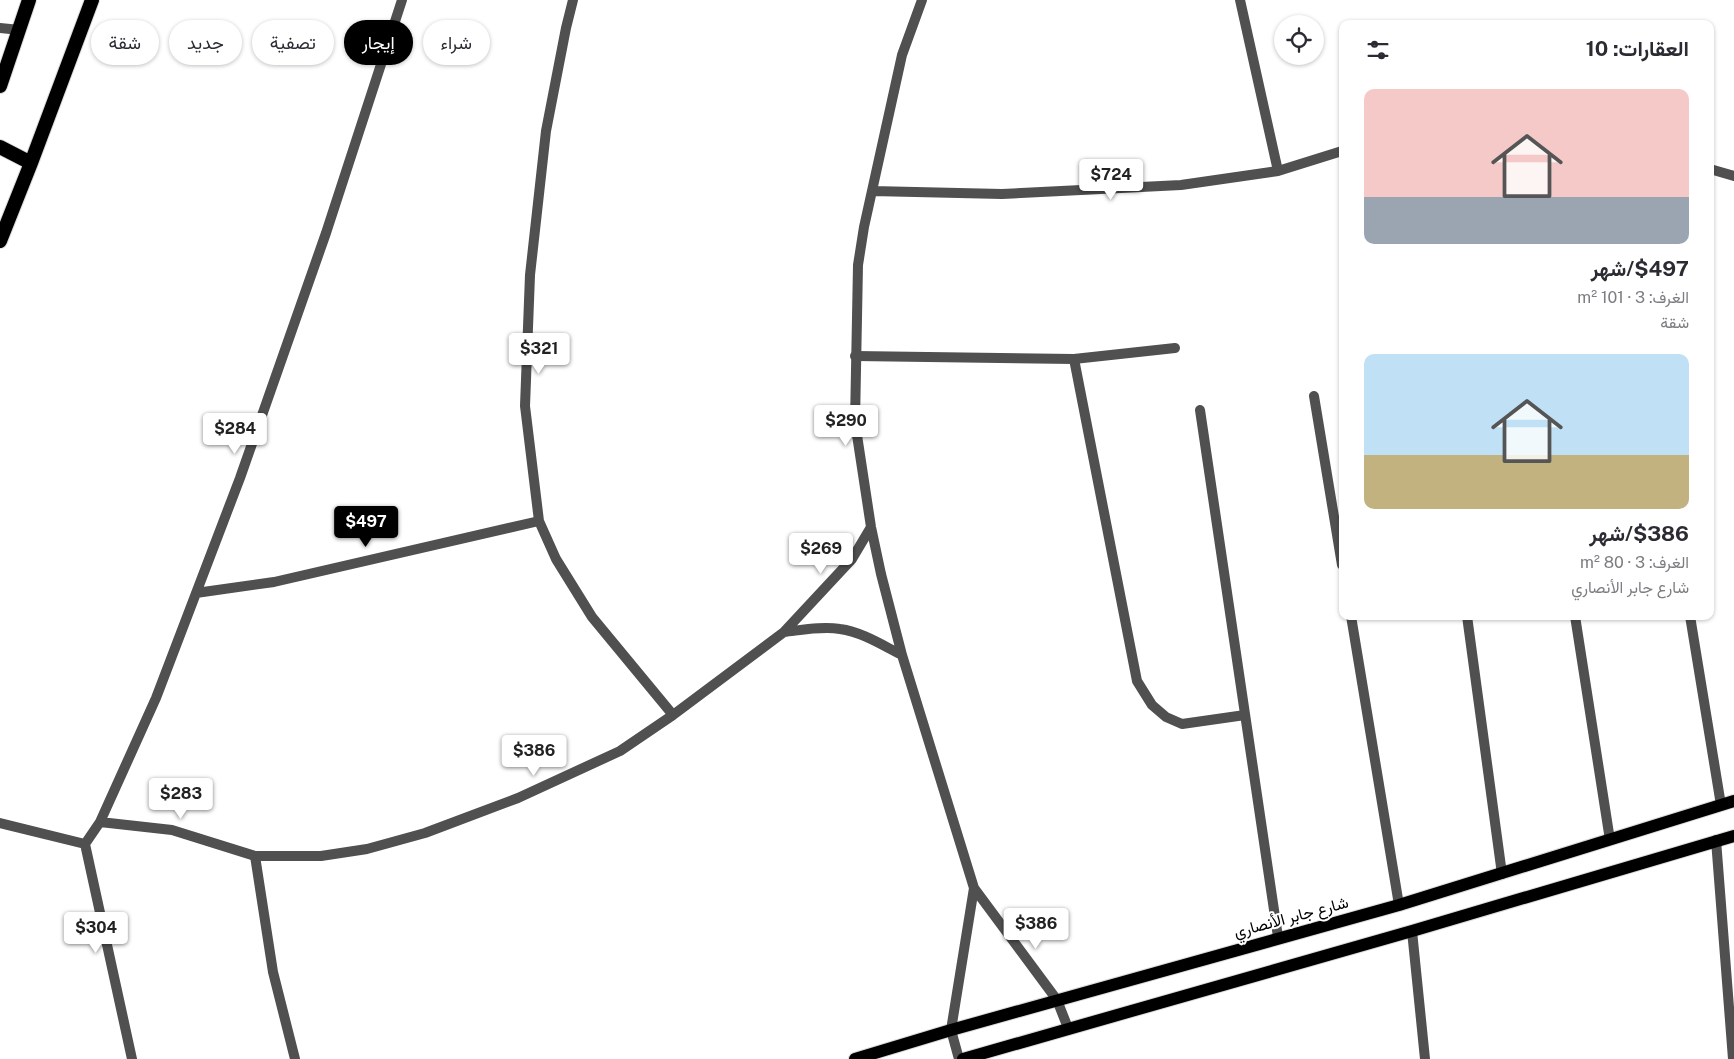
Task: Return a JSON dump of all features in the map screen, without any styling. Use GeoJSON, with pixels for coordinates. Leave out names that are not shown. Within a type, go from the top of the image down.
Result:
{"type":"FeatureCollection","features":[{"type":"Feature","properties":{"kind":"highway"},"geometry":{"type":"LineString","coordinates":[[0,86],[29,0]]}},
{"type":"Feature","properties":{"kind":"highway"},"geometry":{"type":"LineString","coordinates":[[0,241],[92,0]]}},
{"type":"Feature","properties":{"kind":"highway"},"geometry":{"type":"LineString","coordinates":[[0,147],[31,163]]}},
{"type":"Feature","properties":{"kind":"main road","name":"شارع جابر الأنصاري"},"geometry":{"type":"LineString","coordinates":[[855,1059],[1278,937],[1399,905],[1734,801]]}},
{"type":"Feature","properties":{"kind":"main road"},"geometry":{"type":"LineString","coordinates":[[964,1059],[1734,836]]}},
{"type":"Feature","properties":{"kind":"street"},"geometry":{"type":"LineString","coordinates":[[132,1059],[85,844],[100,822],[156,698],[240,478],[323,242],[402,0]]}},
{"type":"Feature","properties":{"kind":"street"},"geometry":{"type":"LineString","coordinates":[[573,0],[546,131],[530,275],[525,406],[539,521],[556,559],[592,617],[673,715]]}},
{"type":"Feature","properties":{"kind":"street"},"geometry":{"type":"LineString","coordinates":[[922,0],[902,55],[858,265],[855,422],[871,527],[881,574],[902,655],[974,888],[1058,1000],[1068,1028]]}},
{"type":"Feature","properties":{"kind":"street"},"geometry":{"type":"LineString","coordinates":[[1240,0],[1278,171]]}},
{"type":"Feature","properties":{"kind":"street"},"geometry":{"type":"LineString","coordinates":[[0,28],[20,30]]}},
{"type":"Feature","properties":{"kind":"street"},"geometry":{"type":"LineString","coordinates":[[872,191],[1002,194],[1181,185],[1278,171],[1339,152]]}},
{"type":"Feature","properties":{"kind":"street"},"geometry":{"type":"LineString","coordinates":[[1714,170],[1734,176]]}},
{"type":"Feature","properties":{"kind":"street"},"geometry":{"type":"LineString","coordinates":[[856,356],[1074,359],[1175,348]]}},
{"type":"Feature","properties":{"kind":"street"},"geometry":{"type":"LineString","coordinates":[[1074,359],[1136,681],[1152,705],[1166,717],[1182,724],[1245,715]]}},
{"type":"Feature","properties":{"kind":"street"},"geometry":{"type":"LineString","coordinates":[[1314,396],[1339,547]]}},
{"type":"Feature","properties":{"kind":"street"},"geometry":{"type":"LineString","coordinates":[[1200,410],[1278,937]]}},
{"type":"Feature","properties":{"kind":"street"},"geometry":{"type":"LineString","coordinates":[[196,593],[274,582],[539,521]]}},
{"type":"Feature","properties":{"kind":"street"},"geometry":{"type":"LineString","coordinates":[[100,822],[172,830],[255,856],[321,856],[367,849],[425,833],[518,798],[620,751],[673,715],[784,632],[852,559],[871,527]]}},
{"type":"Feature","properties":{"kind":"street"},"geometry":{"type":"LineString","coordinates":[[1352,620],[1399,905]]}},
{"type":"Feature","properties":{"kind":"street"},"geometry":{"type":"LineString","coordinates":[[1468,620],[1502,874]]}},
{"type":"Feature","properties":{"kind":"street"},"geometry":{"type":"LineString","coordinates":[[1576,620],[1610,840]]}},
{"type":"Feature","properties":{"kind":"street"},"geometry":{"type":"LineString","coordinates":[[1691,620],[1721,804]]}},
{"type":"Feature","properties":{"kind":"street"},"geometry":{"type":"LineString","coordinates":[[784,632],[815,628],[840,628],[860,634],[902,655]]}},
{"type":"Feature","properties":{"kind":"street"},"geometry":{"type":"LineString","coordinates":[[0,823],[85,844]]}},
{"type":"Feature","properties":{"kind":"street"},"geometry":{"type":"LineString","coordinates":[[1716,840],[1733,1059]]}},
{"type":"Feature","properties":{"kind":"street"},"geometry":{"type":"LineString","coordinates":[[255,856],[273,972],[295,1059]]}},
{"type":"Feature","properties":{"kind":"street"},"geometry":{"type":"LineString","coordinates":[[959,1059],[951,1030],[974,888]]}},
{"type":"Feature","properties":{"kind":"street"},"geometry":{"type":"LineString","coordinates":[[1412,930],[1425,1059]]}}]}
